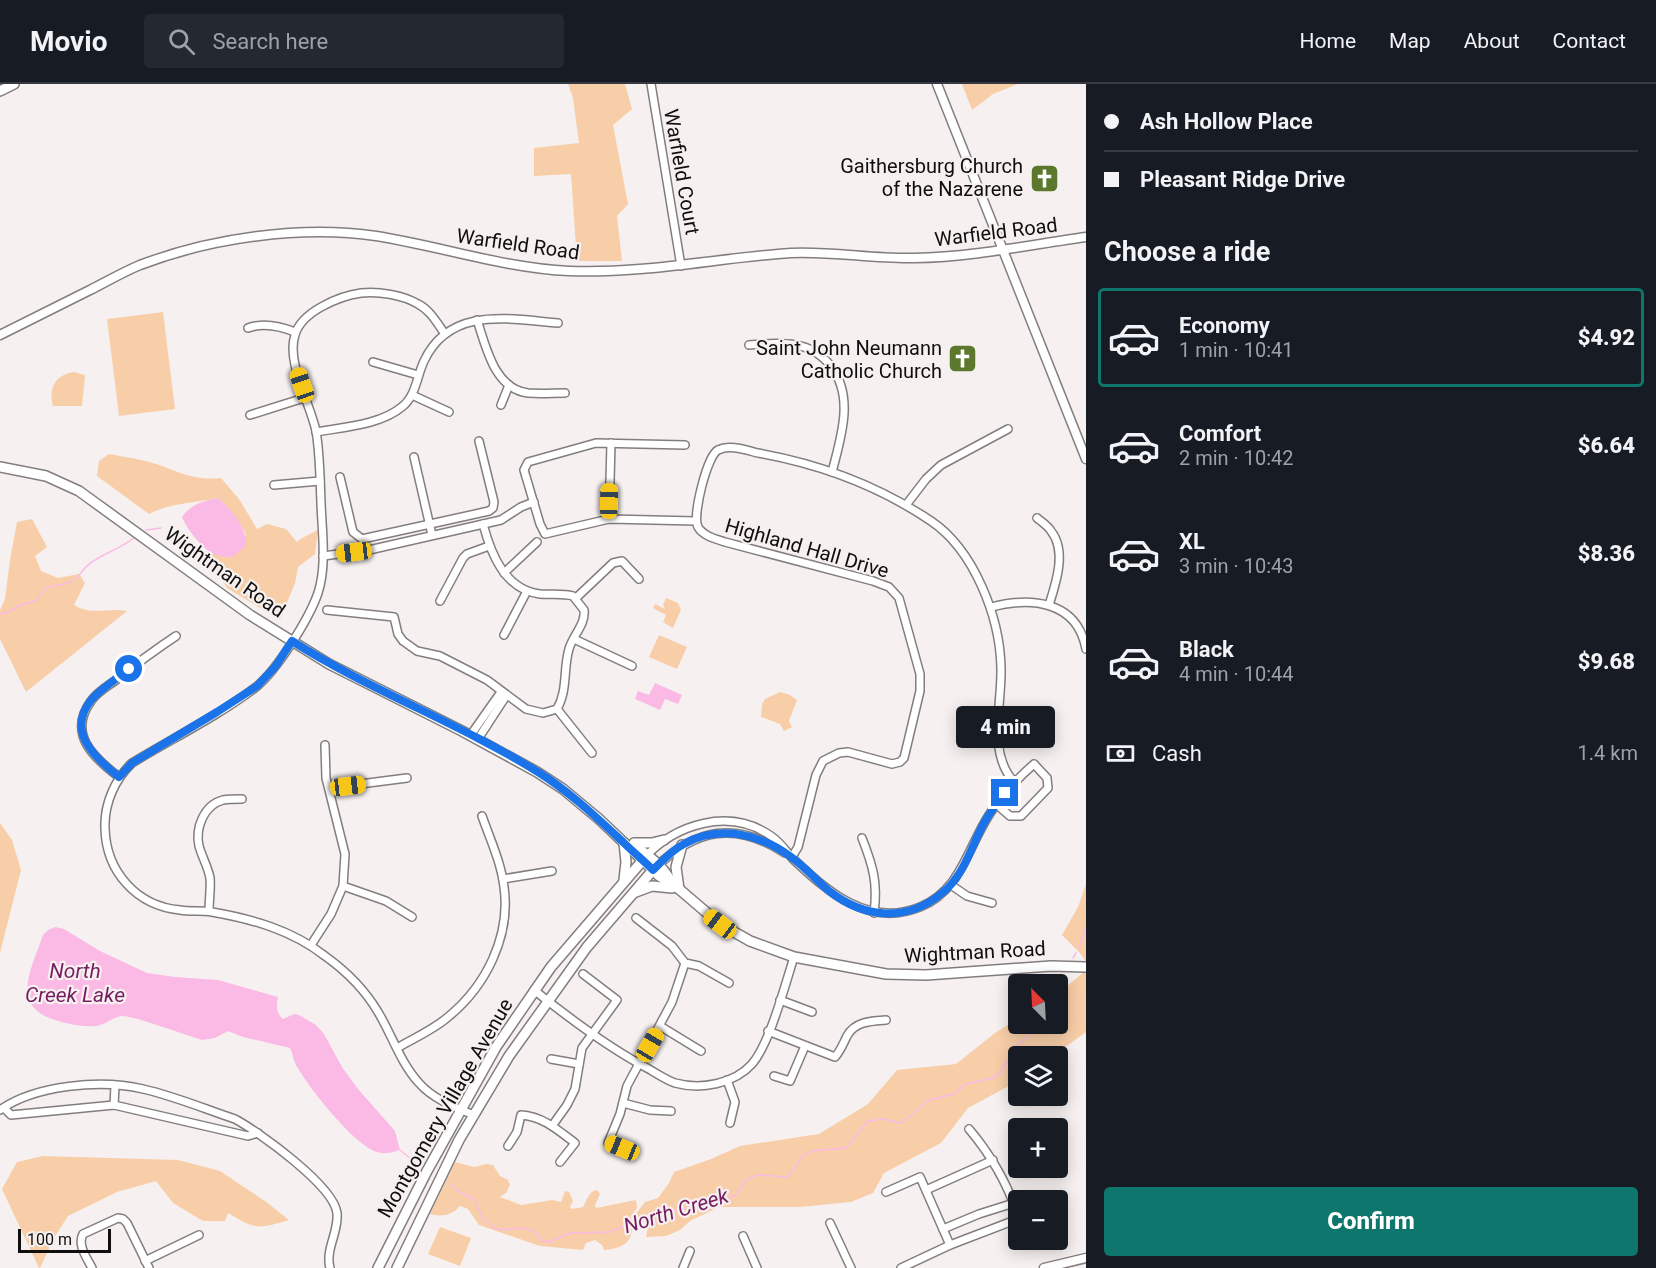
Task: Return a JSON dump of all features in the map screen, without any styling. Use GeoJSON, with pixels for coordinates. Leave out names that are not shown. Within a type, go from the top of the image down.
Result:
{"type":"FeatureCollection","features":[{"type":"Feature","properties":{"kind":"main road"},"geometry":{"type":"LineString","coordinates":[[0,91],[14,84]]}},
{"type":"Feature","properties":{"kind":"main road","name":"Wightman Road"},"geometry":{"type":"LineString","coordinates":[[0,466],[46,476],[79,491],[250,615],[329,664],[537,772],[563,789],[610,829],[620,833],[675,887],[720,924],[750,941],[794,957],[864,971],[916,975],[1051,966],[1086,967]]}},
{"type":"Feature","properties":{"kind":"main road"},"geometry":{"type":"LineString","coordinates":[[623,881],[628,843],[652,843],[664,840]]}},
{"type":"Feature","properties":{"kind":"main road"},"geometry":{"type":"LineString","coordinates":[[634,893],[651,886],[675,887],[676,867],[682,844]]}},
{"type":"Feature","properties":{"kind":"main road","name":"Montgomery Village Avenue"},"geometry":{"type":"LineString","coordinates":[[378,1268],[460,1109],[496,1047],[551,967],[645,857]]}},
{"type":"Feature","properties":{"kind":"main road","name":"Montgomery Village Avenue"},"geometry":{"type":"LineString","coordinates":[[397,1268],[459,1140],[509,1056],[588,947],[655,868]]}},
{"type":"Feature","properties":{"kind":"street","name":"Warfield Court"},"geometry":{"type":"LineString","coordinates":[[651,84],[681,266]]}},
{"type":"Feature","properties":{"kind":"street"},"geometry":{"type":"LineString","coordinates":[[938,84],[1086,459]]}},
{"type":"Feature","properties":{"kind":"street","name":"Warfield Road"},"geometry":{"type":"LineString","coordinates":[[0,335],[138,266],[174,254],[255,236],[296,232],[323,231],[375,236],[515,264],[567,271],[634,271],[792,253],[913,258],[1003,251],[1086,237]]}},
{"type":"Feature","properties":{"kind":"street"},"geometry":{"type":"LineString","coordinates":[[445,334],[432,316],[419,304],[405,298],[370,293],[348,296],[312,312],[303,320],[295,332],[293,348],[294,362],[307,397],[316,432],[323,556],[318,592],[292,641],[275,667],[257,686],[132,763],[119,777],[106,811],[105,840],[117,872],[139,897],[153,904],[181,910],[209,911],[283,930],[310,945],[343,970],[361,988],[377,1010],[408,1069],[420,1084],[436,1098],[474,1115]]}},
{"type":"Feature","properties":{"kind":"street"},"geometry":{"type":"LineString","coordinates":[[316,432],[383,418],[403,406],[412,395],[430,349],[456,326],[493,318],[558,323]]}},
{"type":"Feature","properties":{"kind":"street"},"geometry":{"type":"LineString","coordinates":[[477,320],[495,370],[509,385],[526,393],[565,393]]}},
{"type":"Feature","properties":{"kind":"street"},"geometry":{"type":"LineString","coordinates":[[248,328],[272,325],[295,332]]}},
{"type":"Feature","properties":{"kind":"street"},"geometry":{"type":"LineString","coordinates":[[749,345],[781,343],[808,348],[826,360],[835,371],[841,383],[845,405],[832,472]]}},
{"type":"Feature","properties":{"kind":"street"},"geometry":{"type":"LineString","coordinates":[[373,362],[418,375]]}},
{"type":"Feature","properties":{"kind":"street"},"geometry":{"type":"LineString","coordinates":[[501,405],[509,385]]}},
{"type":"Feature","properties":{"kind":"street"},"geometry":{"type":"LineString","coordinates":[[412,395],[449,412]]}},
{"type":"Feature","properties":{"kind":"street"},"geometry":{"type":"LineString","coordinates":[[250,415],[307,397]]}},
{"type":"Feature","properties":{"kind":"street"},"geometry":{"type":"LineString","coordinates":[[906,505],[926,479],[941,465],[1008,429]]}},
{"type":"Feature","properties":{"kind":"street"},"geometry":{"type":"LineString","coordinates":[[340,477],[352,532],[356,537],[362,539],[489,511],[493,508],[494,502],[479,441]]}},
{"type":"Feature","properties":{"kind":"street"},"geometry":{"type":"LineString","coordinates":[[685,445],[589,444],[528,462],[524,470],[542,531],[545,534],[609,519],[696,521],[697,508],[711,456],[718,450],[730,447],[798,461],[875,488],[934,523],[956,546],[977,578],[991,607],[1001,658],[998,742],[1003,767],[1014,782]]}},
{"type":"Feature","properties":{"kind":"street"},"geometry":{"type":"LineString","coordinates":[[609,519],[610,444]]}},
{"type":"Feature","properties":{"kind":"street"},"geometry":{"type":"LineString","coordinates":[[414,457],[432,535]]}},
{"type":"Feature","properties":{"kind":"street"},"geometry":{"type":"LineString","coordinates":[[274,485],[320,481]]}},
{"type":"Feature","properties":{"kind":"street"},"geometry":{"type":"LineString","coordinates":[[323,556],[369,550],[483,524],[506,518],[521,507],[534,502]]}},
{"type":"Feature","properties":{"kind":"street"},"geometry":{"type":"LineString","coordinates":[[1037,518],[1050,529],[1058,545],[1058,571],[1049,605]]}},
{"type":"Feature","properties":{"kind":"street","name":"Highland Hall Drive"},"geometry":{"type":"LineString","coordinates":[[696,521],[700,530],[713,538],[873,581],[889,587],[899,598],[921,682],[904,758],[892,764],[848,752],[839,753],[823,761],[816,775],[798,847],[792,858]]}},
{"type":"Feature","properties":{"kind":"street"},"geometry":{"type":"LineString","coordinates":[[327,610],[394,617],[398,634],[409,646],[425,654],[440,656],[487,680],[526,709],[535,712],[549,712],[557,709],[564,693],[568,655],[585,616],[584,609],[576,598],[566,594],[539,594],[526,591],[504,573],[489,546],[483,524]]}},
{"type":"Feature","properties":{"kind":"street"},"geometry":{"type":"LineString","coordinates":[[504,573],[537,542]]}},
{"type":"Feature","properties":{"kind":"street"},"geometry":{"type":"LineString","coordinates":[[440,601],[463,558],[467,554],[489,546]]}},
{"type":"Feature","properties":{"kind":"street"},"geometry":{"type":"LineString","coordinates":[[576,598],[613,563],[618,561],[622,561],[639,579]]}},
{"type":"Feature","properties":{"kind":"street"},"geometry":{"type":"LineString","coordinates":[[504,635],[526,591]]}},
{"type":"Feature","properties":{"kind":"street"},"geometry":{"type":"LineString","coordinates":[[991,607],[1025,601],[1049,605],[1069,617],[1075,624],[1086,649]]}},
{"type":"Feature","properties":{"kind":"street"},"geometry":{"type":"LineString","coordinates":[[119,777],[87,747],[82,729],[86,710],[93,699],[138,661],[176,636]]}},
{"type":"Feature","properties":{"kind":"street"},"geometry":{"type":"LineString","coordinates":[[574,639],[632,666]]}},
{"type":"Feature","properties":{"kind":"street"},"geometry":{"type":"LineString","coordinates":[[474,738],[504,694]]}},
{"type":"Feature","properties":{"kind":"street"},"geometry":{"type":"LineString","coordinates":[[557,709],[592,753]]}},
{"type":"Feature","properties":{"kind":"street"},"geometry":{"type":"LineString","coordinates":[[310,945],[331,914],[343,886],[344,844],[328,788],[326,745]]}},
{"type":"Feature","properties":{"kind":"street"},"geometry":{"type":"LineString","coordinates":[[645,857],[664,840],[683,829],[699,823],[732,821],[770,835],[792,858],[842,900],[874,913],[894,914],[921,907],[951,885],[961,871],[983,824],[996,804],[1014,782],[1034,764],[1045,775],[1049,786],[1024,814],[1013,818],[996,804]]}},
{"type":"Feature","properties":{"kind":"street"},"geometry":{"type":"LineString","coordinates":[[328,788],[407,778]]}},
{"type":"Feature","properties":{"kind":"street"},"geometry":{"type":"LineString","coordinates":[[209,911],[210,880],[199,844],[199,826],[203,817],[217,803],[224,800],[242,799]]}},
{"type":"Feature","properties":{"kind":"street"},"geometry":{"type":"LineString","coordinates":[[397,1048],[449,1016],[472,994],[492,962],[503,930],[505,906],[503,879],[482,816]]}},
{"type":"Feature","properties":{"kind":"street"},"geometry":{"type":"LineString","coordinates":[[655,868],[682,844],[706,835],[726,833],[746,835],[769,843],[792,858]]}},
{"type":"Feature","properties":{"kind":"street"},"geometry":{"type":"LineString","coordinates":[[862,838],[875,877],[874,913]]}},
{"type":"Feature","properties":{"kind":"street"},"geometry":{"type":"LineString","coordinates":[[503,879],[552,871]]}},
{"type":"Feature","properties":{"kind":"street"},"geometry":{"type":"LineString","coordinates":[[951,885],[967,896],[992,903]]}},
{"type":"Feature","properties":{"kind":"street"},"geometry":{"type":"LineString","coordinates":[[343,886],[386,901],[412,917]]}},
{"type":"Feature","properties":{"kind":"street"},"geometry":{"type":"LineString","coordinates":[[636,918],[672,946],[685,963],[699,966],[729,983]]}},
{"type":"Feature","properties":{"kind":"street"},"geometry":{"type":"LineString","coordinates":[[534,990],[623,1056],[673,1082],[685,1085],[713,1085],[740,1074],[760,1053],[794,957]]}},
{"type":"Feature","properties":{"kind":"street"},"geometry":{"type":"LineString","coordinates":[[633,1153],[608,1143],[627,1086],[672,1002],[685,963]]}},
{"type":"Feature","properties":{"kind":"street"},"geometry":{"type":"LineString","coordinates":[[552,1126],[572,1095],[582,1048],[616,1000],[583,974]]}},
{"type":"Feature","properties":{"kind":"street"},"geometry":{"type":"LineString","coordinates":[[780,1000],[812,1012]]}},
{"type":"Feature","properties":{"kind":"street"},"geometry":{"type":"LineString","coordinates":[[768,1031],[835,1057],[843,1048],[848,1035],[858,1024],[886,1020]]}},
{"type":"Feature","properties":{"kind":"street"},"geometry":{"type":"LineString","coordinates":[[660,1026],[701,1051]]}},
{"type":"Feature","properties":{"kind":"street"},"geometry":{"type":"LineString","coordinates":[[774,1076],[790,1081],[805,1046]]}},
{"type":"Feature","properties":{"kind":"street"},"geometry":{"type":"LineString","coordinates":[[551,1059],[579,1064]]}},
{"type":"Feature","properties":{"kind":"street"},"geometry":{"type":"LineString","coordinates":[[727,1080],[735,1102],[730,1123]]}},
{"type":"Feature","properties":{"kind":"street"},"geometry":{"type":"LineString","coordinates":[[258,1133],[248,1136],[114,1105],[11,1115],[2,1109],[13,1101],[48,1090],[94,1085],[144,1089],[235,1119],[258,1133],[279,1149],[320,1186],[335,1204],[337,1220],[328,1258],[330,1268]]}},
{"type":"Feature","properties":{"kind":"street"},"geometry":{"type":"LineString","coordinates":[[114,1105],[115,1086]]}},
{"type":"Feature","properties":{"kind":"street"},"geometry":{"type":"LineString","coordinates":[[623,1103],[650,1110],[670,1111]]}},
{"type":"Feature","properties":{"kind":"street"},"geometry":{"type":"LineString","coordinates":[[508,1146],[517,1132],[520,1114],[531,1115],[552,1126],[575,1143],[560,1162]]}},
{"type":"Feature","properties":{"kind":"street"},"geometry":{"type":"LineString","coordinates":[[969,1129],[993,1160],[1009,1190]]}},
{"type":"Feature","properties":{"kind":"street"},"geometry":{"type":"LineString","coordinates":[[926,1190],[993,1160]]}},
{"type":"Feature","properties":{"kind":"street"},"geometry":{"type":"LineString","coordinates":[[886,1192],[920,1178],[950,1245]]}},
{"type":"Feature","properties":{"kind":"street"},"geometry":{"type":"LineString","coordinates":[[943,1229],[1008,1205]]}},
{"type":"Feature","properties":{"kind":"street"},"geometry":{"type":"LineString","coordinates":[[92,1268],[80,1243],[83,1234],[118,1218],[127,1223],[147,1264],[199,1235]]}},
{"type":"Feature","properties":{"kind":"street"},"geometry":{"type":"LineString","coordinates":[[906,1267],[950,1245],[1008,1221]]}},
{"type":"Feature","properties":{"kind":"street"},"geometry":{"type":"LineString","coordinates":[[830,1223],[851,1268]]}},
{"type":"Feature","properties":{"kind":"street"},"geometry":{"type":"LineString","coordinates":[[743,1236],[757,1268]]}},
{"type":"Feature","properties":{"kind":"street"},"geometry":{"type":"LineString","coordinates":[[683,1268],[690,1251]]}},
{"type":"Feature","properties":{"kind":"street"},"geometry":{"type":"LineString","coordinates":[[1044,1268],[1086,1258]]}},
{"type":"Feature","properties":{"kind":"shaded area"},"geometry":{"type":"Polygon","coordinates":[[[568,84],[625,84],[632,109],[613,125],[628,204],[617,216],[622,261],[577,261],[571,174],[534,176],[534,148],[579,143],[573,98],[568,84]]]}},
{"type":"Feature","properties":{"kind":"shaded area"},"geometry":{"type":"Polygon","coordinates":[[[962,84],[1018,84],[993,94],[972,110],[962,84]]]}},
{"type":"Feature","properties":{"kind":"shaded area"},"geometry":{"type":"Polygon","coordinates":[[[163,312],[175,409],[119,416],[107,319],[163,312]]]}},
{"type":"Feature","properties":{"kind":"shaded area"},"geometry":{"type":"Polygon","coordinates":[[[74,372],[85,375],[82,406],[53,406],[54,383],[62,376],[74,372]]]}},
{"type":"Feature","properties":{"kind":"shaded area"},"geometry":{"type":"Polygon","coordinates":[[[109,454],[150,462],[195,477],[221,478],[239,499],[257,529],[267,524],[286,529],[297,542],[318,530],[315,554],[298,567],[295,583],[280,620],[227,588],[202,559],[209,552],[214,554],[246,535],[234,515],[218,498],[182,504],[149,514],[97,476],[99,461],[109,454]]]}},
{"type":"Feature","properties":{"kind":"shaded area"},"geometry":{"type":"Polygon","coordinates":[[[32,519],[47,547],[35,556],[41,571],[58,578],[79,574],[85,583],[74,605],[93,611],[127,611],[26,692],[0,639],[0,610],[5,599],[17,522],[32,519]]]}},
{"type":"Feature","properties":{"kind":"shaded area"},"geometry":{"type":"Polygon","coordinates":[[[666,598],[678,603],[681,610],[673,628],[663,622],[666,615],[653,608],[655,604],[665,609],[663,605],[666,598]]]}},
{"type":"Feature","properties":{"kind":"shaded area"},"geometry":{"type":"Polygon","coordinates":[[[659,635],[687,647],[677,669],[649,657],[659,635]]]}},
{"type":"Feature","properties":{"kind":"shaded area"},"geometry":{"type":"Polygon","coordinates":[[[780,692],[797,700],[789,721],[792,727],[784,731],[780,724],[761,717],[762,704],[765,699],[780,692]]]}},
{"type":"Feature","properties":{"kind":"shaded area"},"geometry":{"type":"Polygon","coordinates":[[[0,823],[12,840],[21,870],[0,953],[0,823]]]}},
{"type":"Feature","properties":{"kind":"shaded area"},"geometry":{"type":"Polygon","coordinates":[[[1086,884],[1086,962],[1062,935],[1078,907],[1086,884]]]}},
{"type":"Feature","properties":{"kind":"shaded area"},"geometry":{"type":"Polygon","coordinates":[[[1086,970],[1086,1032],[1067,1046],[1008,1046],[1008,1086],[968,1108],[941,1143],[884,1173],[873,1193],[851,1202],[800,1207],[719,1207],[666,1236],[646,1237],[649,1222],[647,1221],[636,1226],[634,1216],[645,1202],[658,1198],[674,1172],[740,1146],[819,1134],[868,1104],[897,1070],[956,1064],[1008,1025],[1008,1034],[1068,1034],[1068,985],[1086,970]]]}},
{"type":"Feature","properties":{"kind":"shaded area"},"geometry":{"type":"Polygon","coordinates":[[[43,1156],[178,1160],[220,1171],[289,1220],[257,1226],[245,1223],[228,1213],[225,1221],[203,1221],[173,1203],[156,1181],[117,1192],[68,1216],[39,1268],[2,1189],[17,1162],[43,1156]]]}},
{"type":"Feature","properties":{"kind":"shaded area"},"geometry":{"type":"Polygon","coordinates":[[[455,1162],[474,1167],[493,1165],[510,1185],[506,1193],[500,1197],[521,1205],[552,1200],[561,1202],[565,1191],[569,1192],[573,1201],[570,1207],[572,1209],[583,1207],[590,1194],[597,1190],[600,1194],[596,1208],[636,1200],[637,1208],[631,1216],[631,1236],[619,1247],[604,1250],[602,1245],[595,1240],[586,1243],[583,1250],[540,1246],[479,1225],[468,1209],[460,1206],[446,1215],[430,1214],[455,1162]]]}},
{"type":"Feature","properties":{"kind":"shaded area"},"geometry":{"type":"Polygon","coordinates":[[[440,1227],[471,1238],[460,1266],[428,1254],[440,1227]]]}},
{"type":"Feature","properties":{"kind":"water"},"geometry":{"type":"Polygon","coordinates":[[[218,498],[233,513],[246,539],[246,546],[233,557],[219,556],[210,552],[191,532],[182,517],[198,504],[218,498]]]}},
{"type":"Feature","properties":{"kind":"water"},"geometry":{"type":"Polygon","coordinates":[[[655,683],[682,695],[678,704],[665,699],[660,710],[635,699],[638,691],[649,695],[655,683]]]}},
{"type":"Feature","properties":{"kind":"water","name":"North Creek Lake"},"geometry":{"type":"Polygon","coordinates":[[[55,927],[64,929],[100,951],[147,973],[218,980],[278,997],[277,1009],[283,1019],[294,1014],[299,1015],[316,1025],[324,1034],[342,1067],[358,1089],[395,1131],[400,1150],[380,1153],[356,1139],[310,1087],[296,1065],[290,1048],[243,1037],[228,1031],[215,1038],[202,1040],[122,1016],[96,1026],[86,1026],[55,1020],[41,1014],[32,1005],[28,996],[28,985],[43,935],[55,927]]]}},
{"type":"Feature","properties":{"kind":"waterway"},"geometry":{"type":"LineString","coordinates":[[146,530],[161,528]]}},
{"type":"Feature","properties":{"kind":"waterway"},"geometry":{"type":"LineString","coordinates":[[0,614],[36,601],[40,594],[49,587],[70,582],[90,564],[134,538]]}},
{"type":"Feature","properties":{"kind":"waterway","name":"North Creek"},"geometry":{"type":"LineString","coordinates":[[1079,949],[1086,926]]}},
{"type":"Feature","properties":{"kind":"waterway","name":"North Creek"},"geometry":{"type":"LineString","coordinates":[[1073,958],[1076,953]]}},
{"type":"Feature","properties":{"kind":"waterway","name":"North Creek"},"geometry":{"type":"LineString","coordinates":[[450,1184],[474,1199],[483,1218],[494,1228],[503,1230],[523,1228],[534,1231],[543,1241],[549,1242],[570,1233],[609,1232],[664,1211],[724,1201],[737,1194],[746,1180],[758,1175],[788,1177],[805,1154],[846,1148],[868,1121],[883,1119],[901,1123],[926,1101],[954,1094],[966,1084],[992,1078],[1000,1073],[1016,1046],[1029,1034]]}},
{"type":"Feature","properties":{"kind":"waterway","name":"North Creek"},"geometry":{"type":"LineString","coordinates":[[400,1150],[416,1163]]}},
{"type":"Feature","properties":{"kind":"place","name":"Gaithersburg Church of the Nazarene"},"geometry":{"type":"Point","coordinates":[1044,178]}},
{"type":"Feature","properties":{"kind":"place","name":"Saint John Neumann Catholic Church"},"geometry":{"type":"Point","coordinates":[963,359]}},
{"type":"Feature","properties":{"kind":"route"},"geometry":{"type":"LineString","coordinates":[[129,669],[93,699],[86,710],[82,729],[87,747],[103,765],[119,777],[132,763],[257,686],[275,667],[292,641],[329,664],[462,731],[537,772],[563,789],[599,819],[653,870],[671,852],[695,838],[726,833],[746,835],[769,843],[792,858],[842,900],[874,913],[894,914],[921,907],[944,892],[961,871],[983,824],[1005,793]]}}]}
